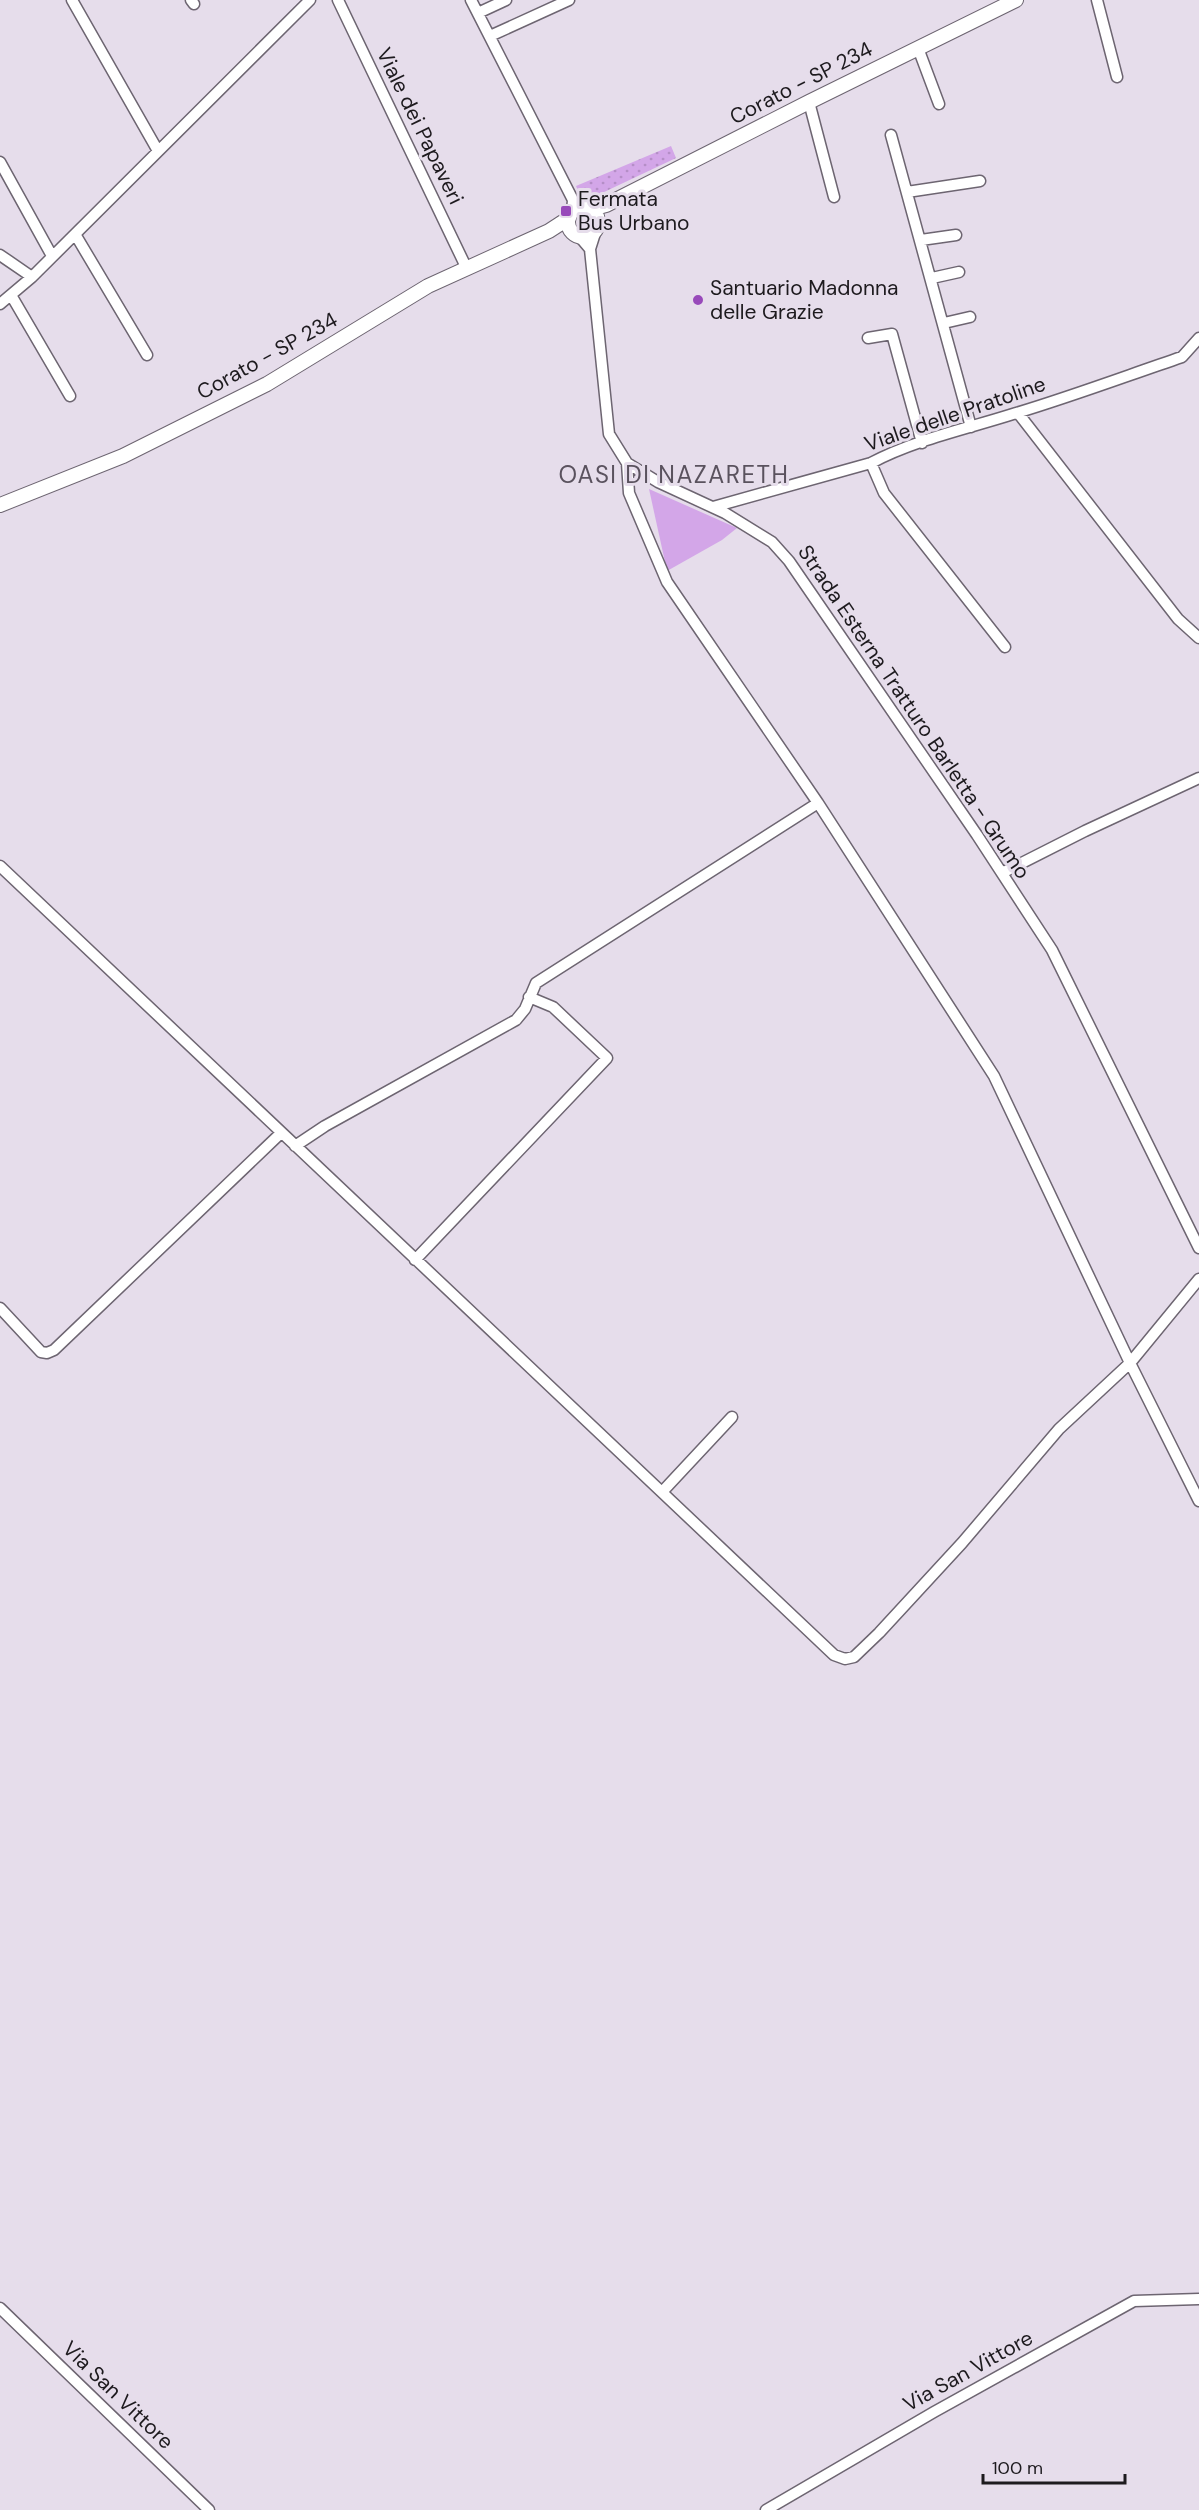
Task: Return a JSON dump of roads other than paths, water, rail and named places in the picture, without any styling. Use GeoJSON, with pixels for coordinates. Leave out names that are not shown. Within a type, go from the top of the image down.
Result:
{"type":"FeatureCollection","features":[{"type":"Feature","properties":{"kind":"main road","name":"Corato - SP 234"},"geometry":{"type":"LineString","coordinates":[[0,505],[123,456],[267,384],[428,286],[581,218],[1016,0]]}},
{"type":"Feature","properties":{"kind":"street"},"geometry":{"type":"LineString","coordinates":[[72,0],[158,151]]}},
{"type":"Feature","properties":{"kind":"street"},"geometry":{"type":"LineString","coordinates":[[0,304],[32,277],[310,0]]}},
{"type":"Feature","properties":{"kind":"street","name":"Viale dei Papaveri"},"geometry":{"type":"LineString","coordinates":[[338,0],[467,268]]}},
{"type":"Feature","properties":{"kind":"street"},"geometry":{"type":"LineString","coordinates":[[471,0],[581,218],[590,249]]}},
{"type":"Feature","properties":{"kind":"street"},"geometry":{"type":"LineString","coordinates":[[478,13],[506,0]]}},
{"type":"Feature","properties":{"kind":"street"},"geometry":{"type":"LineString","coordinates":[[490,36],[569,0]]}},
{"type":"Feature","properties":{"kind":"street"},"geometry":{"type":"LineString","coordinates":[[1097,0],[1117,77]]}},
{"type":"Feature","properties":{"kind":"street"},"geometry":{"type":"LineString","coordinates":[[918,48],[939,104]]}},
{"type":"Feature","properties":{"kind":"street"},"geometry":{"type":"LineString","coordinates":[[809,102],[834,197]]}},
{"type":"Feature","properties":{"kind":"street"},"geometry":{"type":"LineString","coordinates":[[891,135],[971,427]]}},
{"type":"Feature","properties":{"kind":"street"},"geometry":{"type":"LineString","coordinates":[[0,162],[52,256]]}},
{"type":"Feature","properties":{"kind":"street"},"geometry":{"type":"LineString","coordinates":[[908,192],[980,181]]}},
{"type":"Feature","properties":{"kind":"street","name":"Strada Esterna Tratturo Barletta - Grumo"},"geometry":{"type":"LineString","coordinates":[[581,218],[590,249],[609,434],[627,463],[658,482],[713,507],[772,542],[789,561],[1052,950],[1199,1248]]}},
{"type":"Feature","properties":{"kind":"street"},"geometry":{"type":"LineString","coordinates":[[75,234],[147,356]]}},
{"type":"Feature","properties":{"kind":"street"},"geometry":{"type":"LineString","coordinates":[[921,240],[956,235]]}},
{"type":"Feature","properties":{"kind":"street"},"geometry":{"type":"LineString","coordinates":[[0,255],[32,277]]}},
{"type":"Feature","properties":{"kind":"street"},"geometry":{"type":"LineString","coordinates":[[932,278],[959,272]]}},
{"type":"Feature","properties":{"kind":"street"},"geometry":{"type":"LineString","coordinates":[[11,295],[70,396]]}},
{"type":"Feature","properties":{"kind":"street"},"geometry":{"type":"LineString","coordinates":[[944,323],[970,317]]}},
{"type":"Feature","properties":{"kind":"street"},"geometry":{"type":"LineString","coordinates":[[868,338],[892,334],[922,443]]}},
{"type":"Feature","properties":{"kind":"street","name":"Viale delle Pratoline"},"geometry":{"type":"LineString","coordinates":[[713,507],[871,463],[886,455],[1182,357],[1199,338]]}},
{"type":"Feature","properties":{"kind":"street"},"geometry":{"type":"LineString","coordinates":[[1018,413],[1178,619],[1199,638]]}},
{"type":"Feature","properties":{"kind":"street"},"geometry":{"type":"LineString","coordinates":[[627,463],[629,494],[667,582],[818,803],[994,1076],[1130,1363],[1199,1501]]}},
{"type":"Feature","properties":{"kind":"street"},"geometry":{"type":"LineString","coordinates":[[871,463],[884,493],[1005,647]]}},
{"type":"Feature","properties":{"kind":"street"},"geometry":{"type":"LineString","coordinates":[[1002,873],[1199,778]]}},
{"type":"Feature","properties":{"kind":"street"},"geometry":{"type":"LineString","coordinates":[[294,1146],[516,1020],[525,1009],[536,982],[818,803]]}},
{"type":"Feature","properties":{"kind":"street"},"geometry":{"type":"LineString","coordinates":[[0,866],[834,1654],[845,1659],[854,1657],[962,1543],[1059,1430],[1130,1363],[1199,1279]]}},
{"type":"Feature","properties":{"kind":"street"},"geometry":{"type":"LineString","coordinates":[[415,1260],[607,1058],[554,1007],[529,997]]}},
{"type":"Feature","properties":{"kind":"street"},"geometry":{"type":"LineString","coordinates":[[0,1308],[41,1352],[47,1353],[54,1350],[281,1133]]}},
{"type":"Feature","properties":{"kind":"street"},"geometry":{"type":"LineString","coordinates":[[662,1492],[732,1417]]}},
{"type":"Feature","properties":{"kind":"street","name":"Via San Vittore"},"geometry":{"type":"LineString","coordinates":[[766,2510],[934,2412],[1134,2301],[1199,2299]]}},
{"type":"Feature","properties":{"kind":"street","name":"Via San Vittore"},"geometry":{"type":"LineString","coordinates":[[0,2308],[209,2510]]}},
{"type":"Feature","properties":{"kind":"place","name":"Fermata Bus Urbano"},"geometry":{"type":"Point","coordinates":[566,211]}},
{"type":"Feature","properties":{"kind":"place","name":"Santuario Madonna delle Grazie"},"geometry":{"type":"Point","coordinates":[698,300]}},
{"type":"Feature","properties":{"kind":"district","name":"OASI DI NAZARETH"},"geometry":{"type":"Point","coordinates":[674,475]}}]}
